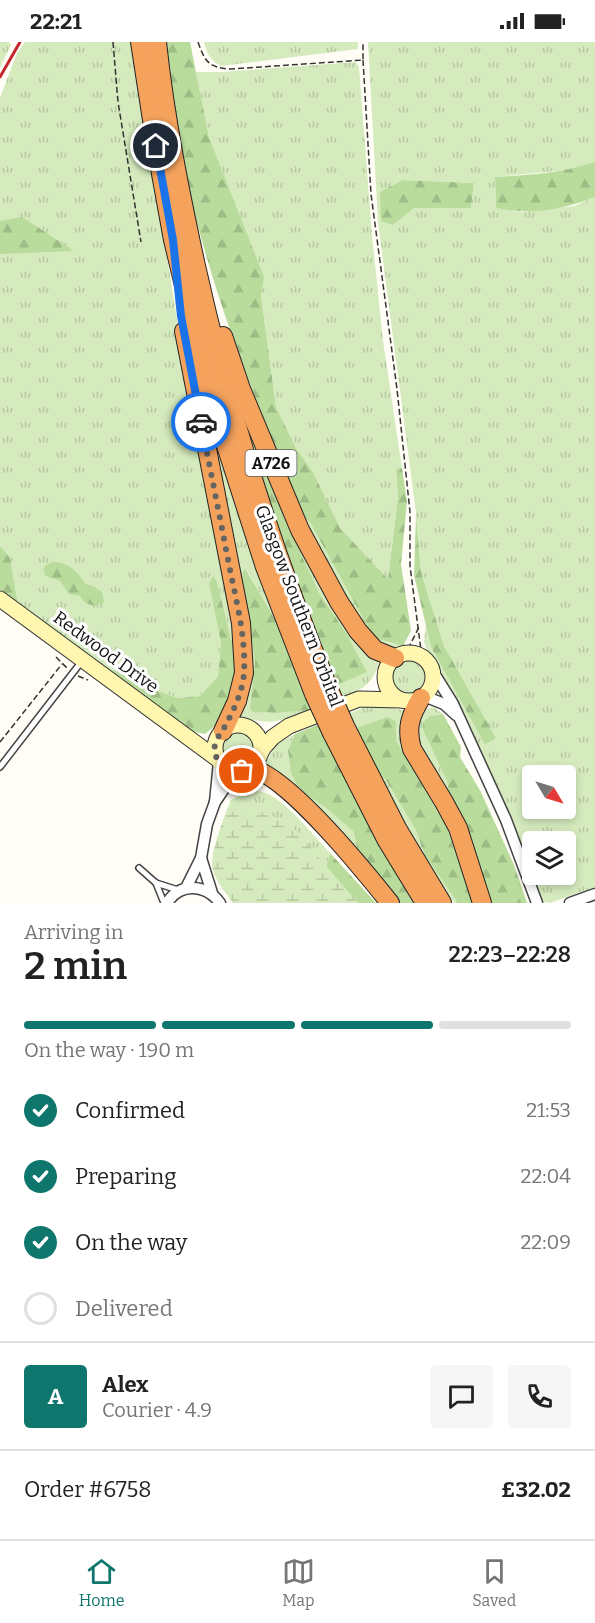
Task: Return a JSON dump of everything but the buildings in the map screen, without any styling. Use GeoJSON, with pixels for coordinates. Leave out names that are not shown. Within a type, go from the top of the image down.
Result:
{"type":"FeatureCollection","features":[{"type":"Feature","properties":{"kind":"highway","name":"Glasgow Southern Orbital"},"geometry":{"type":"LineString","coordinates":[[140,42],[156,146],[182,240],[210,328],[236,426],[321,690],[381,831],[425,903]]}},
{"type":"Feature","properties":{"kind":"highway","name":"Glasgow Southern Orbital"},"geometry":{"type":"LineString","coordinates":[[157,42],[182,240]]}},
{"type":"Feature","properties":{"kind":"highway","name":"A726"},"geometry":{"type":"LineString","coordinates":[[182,240],[300,530],[339,602],[358,631],[375,650],[400,656]]}},
{"type":"Feature","properties":{"kind":"highway","name":"A726"},"geometry":{"type":"LineString","coordinates":[[182,240],[181,316],[241,623],[244,673],[237,701],[220,733]]}},
{"type":"Feature","properties":{"kind":"highway"},"geometry":{"type":"LineString","coordinates":[[423,697],[408,723],[412,749],[458,828],[482,903]]}},
{"type":"Feature","properties":{"kind":"highway","name":"Glasgow Southern Orbital"},"geometry":{"type":"LineString","coordinates":[[338,729],[442,903]]}},
{"type":"Feature","properties":{"kind":"highway"},"geometry":{"type":"LineString","coordinates":[[246,770],[257,770],[283,787],[333,834],[390,903]]}},
{"type":"Feature","properties":{"kind":"street","name":"Redwood Drive"},"geometry":{"type":"LineString","coordinates":[[0,599],[189,736],[218,760]]}},
{"type":"Feature","properties":{"kind":"street"},"geometry":{"type":"LineString","coordinates":[[165,903],[183,889],[201,858],[207,824],[215,802],[226,786],[258,761],[264,747],[273,737],[289,726],[359,699],[384,676],[388,665],[400,656],[411,654],[426,663],[447,693],[506,820],[537,903]]}},
{"type":"Feature","properties":{"kind":"street"},"geometry":{"type":"LineString","coordinates":[[423,697],[432,682],[426,663]]}},
{"type":"Feature","properties":{"kind":"street"},"geometry":{"type":"LineString","coordinates":[[384,676],[389,691],[401,700]]}},
{"type":"Feature","properties":{"kind":"street"},"geometry":{"type":"LineString","coordinates":[[359,699],[408,702],[423,697],[444,704],[460,720]]}},
{"type":"Feature","properties":{"kind":"street"},"geometry":{"type":"LineString","coordinates":[[189,736],[200,739],[236,725],[289,726]]}},
{"type":"Feature","properties":{"kind":"street"},"geometry":{"type":"LineString","coordinates":[[247,727],[256,733],[260,754]]}},
{"type":"Feature","properties":{"kind":"street"},"geometry":{"type":"LineString","coordinates":[[215,802],[218,760],[214,750],[220,733]]}},
{"type":"Feature","properties":{"kind":"street"},"geometry":{"type":"LineString","coordinates":[[218,760],[230,770],[246,770]]}},
{"type":"Feature","properties":{"kind":"street"},"geometry":{"type":"LineString","coordinates":[[201,858],[212,893],[220,903]]}},
{"type":"Feature","properties":{"kind":"street"},"geometry":{"type":"LineString","coordinates":[[183,889],[197,888],[212,893]]}},
{"type":"Feature","properties":{"kind":"street"},"geometry":{"type":"LineString","coordinates":[[570,903],[595,894]]}},
{"type":"Feature","properties":{"kind":"lane"},"geometry":{"type":"LineString","coordinates":[[0,767],[82,660]]}},
{"type":"Feature","properties":{"kind":"lane"},"geometry":{"type":"LineString","coordinates":[[138,868],[156,883],[165,903]]}},
{"type":"Feature","properties":{"kind":"lane"},"geometry":{"type":"LineString","coordinates":[[156,883],[183,889]]}},
{"type":"Feature","properties":{"kind":"path"},"geometry":{"type":"LineString","coordinates":[[113,42],[118,102],[141,242]]}},
{"type":"Feature","properties":{"kind":"path"},"geometry":{"type":"LineString","coordinates":[[198,42],[202,54],[216,68],[363,60]]}},
{"type":"Feature","properties":{"kind":"path"},"geometry":{"type":"LineString","coordinates":[[363,42],[371,194],[410,512],[410,566],[426,663]]}},
{"type":"Feature","properties":{"kind":"path"},"geometry":{"type":"LineString","coordinates":[[400,656],[413,643],[419,626]]}},
{"type":"Feature","properties":{"kind":"path"},"geometry":{"type":"LineString","coordinates":[[0,742],[63,663]]}},
{"type":"Feature","properties":{"kind":"green space"},"geometry":{"type":"Polygon","coordinates":[[[0,42],[9,42],[11,45],[0,68],[0,42]]]}},
{"type":"Feature","properties":{"kind":"green space"},"geometry":{"type":"Polygon","coordinates":[[[25,42],[132,42],[196,436],[238,648],[231,639],[217,582],[209,584],[221,643],[218,676],[200,696],[177,698],[145,686],[120,670],[110,671],[18,604],[10,559],[0,546],[0,98],[17,53],[25,42]]]}},
{"type":"Feature","properties":{"kind":"green space"},"geometry":{"type":"Polygon","coordinates":[[[164,42],[190,42],[209,137],[264,277],[261,296],[276,407],[296,448],[313,472],[340,528],[388,579],[398,497],[396,469],[402,468],[407,502],[401,564],[411,631],[403,646],[374,638],[310,522],[303,517],[270,437],[225,315],[200,232],[181,154],[164,42]]]}},
{"type":"Feature","properties":{"kind":"green space"},"geometry":{"type":"Polygon","coordinates":[[[204,42],[358,42],[358,49],[221,66],[210,56],[204,42]]]}},
{"type":"Feature","properties":{"kind":"green space"},"geometry":{"type":"Polygon","coordinates":[[[368,42],[595,42],[595,162],[576,169],[495,177],[496,207],[498,208],[522,212],[574,206],[595,197],[595,887],[550,903],[544,902],[541,898],[536,885],[576,885],[576,831],[522,831],[522,849],[462,711],[424,642],[426,624],[431,647],[485,745],[496,738],[444,646],[421,572],[416,513],[378,222],[368,42]],[[403,180],[393,225],[414,208],[471,208],[474,183],[403,180]]]}},
{"type":"Feature","properties":{"kind":"green space"},"geometry":{"type":"Polygon","coordinates":[[[356,62],[359,67],[383,341],[402,468],[396,469],[398,497],[388,579],[340,528],[313,472],[296,448],[276,407],[261,296],[263,276],[209,137],[196,72],[356,62]]]}},
{"type":"Feature","properties":{"kind":"green space"},"geometry":{"type":"Polygon","coordinates":[[[595,162],[595,197],[546,210],[522,211],[496,208],[495,177],[558,171],[595,162]]]}},
{"type":"Feature","properties":{"kind":"green space"},"geometry":{"type":"Polygon","coordinates":[[[403,180],[474,183],[471,208],[414,208],[393,225],[381,221],[380,192],[403,180]]]}},
{"type":"Feature","properties":{"kind":"green space"},"geometry":{"type":"Polygon","coordinates":[[[22,217],[74,251],[0,254],[0,221],[22,217]]]}},
{"type":"Feature","properties":{"kind":"green space"},"geometry":{"type":"Polygon","coordinates":[[[196,361],[276,621],[247,571],[243,571],[242,579],[255,662],[250,708],[252,712],[277,713],[310,710],[282,720],[267,722],[237,716],[245,687],[196,361]]]}},
{"type":"Feature","properties":{"kind":"green space"},"geometry":{"type":"Polygon","coordinates":[[[230,371],[269,471],[380,661],[367,684],[343,698],[338,685],[366,672],[356,651],[303,563],[264,466],[255,462],[230,371]]]}},
{"type":"Feature","properties":{"kind":"green space"},"geometry":{"type":"Polygon","coordinates":[[[256,457],[264,466],[285,520],[319,593],[346,633],[367,672],[338,685],[312,626],[255,462],[256,457]]]}},
{"type":"Feature","properties":{"kind":"green space"},"geometry":{"type":"Polygon","coordinates":[[[416,513],[421,572],[444,646],[496,738],[485,745],[431,647],[414,575],[416,513]]]}},
{"type":"Feature","properties":{"kind":"green space"},"geometry":{"type":"Polygon","coordinates":[[[303,517],[310,522],[386,642],[403,646],[391,651],[378,646],[344,596],[303,517]]]}},
{"type":"Feature","properties":{"kind":"green space"},"geometry":{"type":"Polygon","coordinates":[[[0,546],[10,558],[18,604],[0,590],[0,546]]]}},
{"type":"Feature","properties":{"kind":"green space"},"geometry":{"type":"Polygon","coordinates":[[[52,562],[62,563],[72,568],[85,584],[102,592],[104,602],[95,606],[82,600],[80,596],[69,594],[60,581],[46,576],[43,570],[52,562]]]}},
{"type":"Feature","properties":{"kind":"green space"},"geometry":{"type":"Polygon","coordinates":[[[246,570],[276,621],[310,710],[277,713],[252,712],[250,708],[255,662],[242,579],[243,571],[246,570]]]}},
{"type":"Feature","properties":{"kind":"green space"},"geometry":{"type":"Polygon","coordinates":[[[213,576],[217,582],[231,639],[238,648],[236,683],[217,724],[205,734],[190,731],[110,671],[120,670],[145,686],[177,698],[200,696],[218,676],[221,643],[209,584],[213,576]]]}},
{"type":"Feature","properties":{"kind":"green space"},"geometry":{"type":"Polygon","coordinates":[[[409,661],[421,666],[426,678],[421,690],[409,695],[397,690],[392,678],[397,666],[409,661]]]}},
{"type":"Feature","properties":{"kind":"green space"},"geometry":{"type":"Polygon","coordinates":[[[383,706],[407,711],[478,903],[454,903],[398,810],[350,713],[366,707],[383,706]]]}},
{"type":"Feature","properties":{"kind":"green space"},"geometry":{"type":"Polygon","coordinates":[[[433,707],[443,714],[430,716],[423,722],[423,730],[447,781],[449,794],[417,750],[415,723],[426,709],[433,707]]]}},
{"type":"Feature","properties":{"kind":"green space"},"geometry":{"type":"Polygon","coordinates":[[[443,714],[461,747],[460,757],[481,792],[514,865],[527,903],[491,903],[464,822],[449,794],[447,781],[423,730],[423,722],[430,716],[443,714]]]}},
{"type":"Feature","properties":{"kind":"green space"},"geometry":{"type":"Polygon","coordinates":[[[387,717],[396,722],[396,741],[447,828],[472,903],[458,903],[425,855],[416,830],[385,778],[381,779],[357,728],[387,717]]]}},
{"type":"Feature","properties":{"kind":"green space"},"geometry":{"type":"Polygon","coordinates":[[[317,725],[416,903],[396,903],[359,857],[354,832],[325,807],[299,790],[291,772],[288,750],[295,734],[317,725]]]}},
{"type":"Feature","properties":{"kind":"green space"},"geometry":{"type":"Polygon","coordinates":[[[238,732],[250,737],[255,749],[250,761],[238,766],[226,761],[221,749],[226,737],[238,732]]]}},
{"type":"Feature","properties":{"kind":"green space"},"geometry":{"type":"Polygon","coordinates":[[[295,734],[288,750],[299,790],[325,807],[355,832],[359,857],[266,764],[275,745],[295,734]]]}},
{"type":"Feature","properties":{"kind":"green space"},"geometry":{"type":"Polygon","coordinates":[[[249,791],[271,796],[299,819],[330,853],[326,868],[289,823],[261,812],[226,812],[231,800],[249,791]]]}},
{"type":"Feature","properties":{"kind":"green space"},"geometry":{"type":"Polygon","coordinates":[[[226,812],[261,812],[289,823],[358,903],[233,903],[216,879],[212,864],[216,841],[226,812]]]}},
{"type":"Feature","properties":{"kind":"green space"},"geometry":{"type":"Polygon","coordinates":[[[330,853],[376,903],[358,903],[326,868],[330,853]]]}},
{"type":"Feature","properties":{"kind":"railway"},"geometry":{"type":"LineString","coordinates":[[0,77],[20,42]]}},
{"type":"Feature","properties":{"kind":"way so far"},"geometry":{"type":"LineString","coordinates":[[201,422],[241,623],[244,673],[237,701],[215,742],[214,750],[216,758],[224,767],[236,772],[242,771]]}},
{"type":"Feature","properties":{"kind":"route"},"geometry":{"type":"LineString","coordinates":[[156,146],[173,240],[181,316],[201,422]]}}]}
